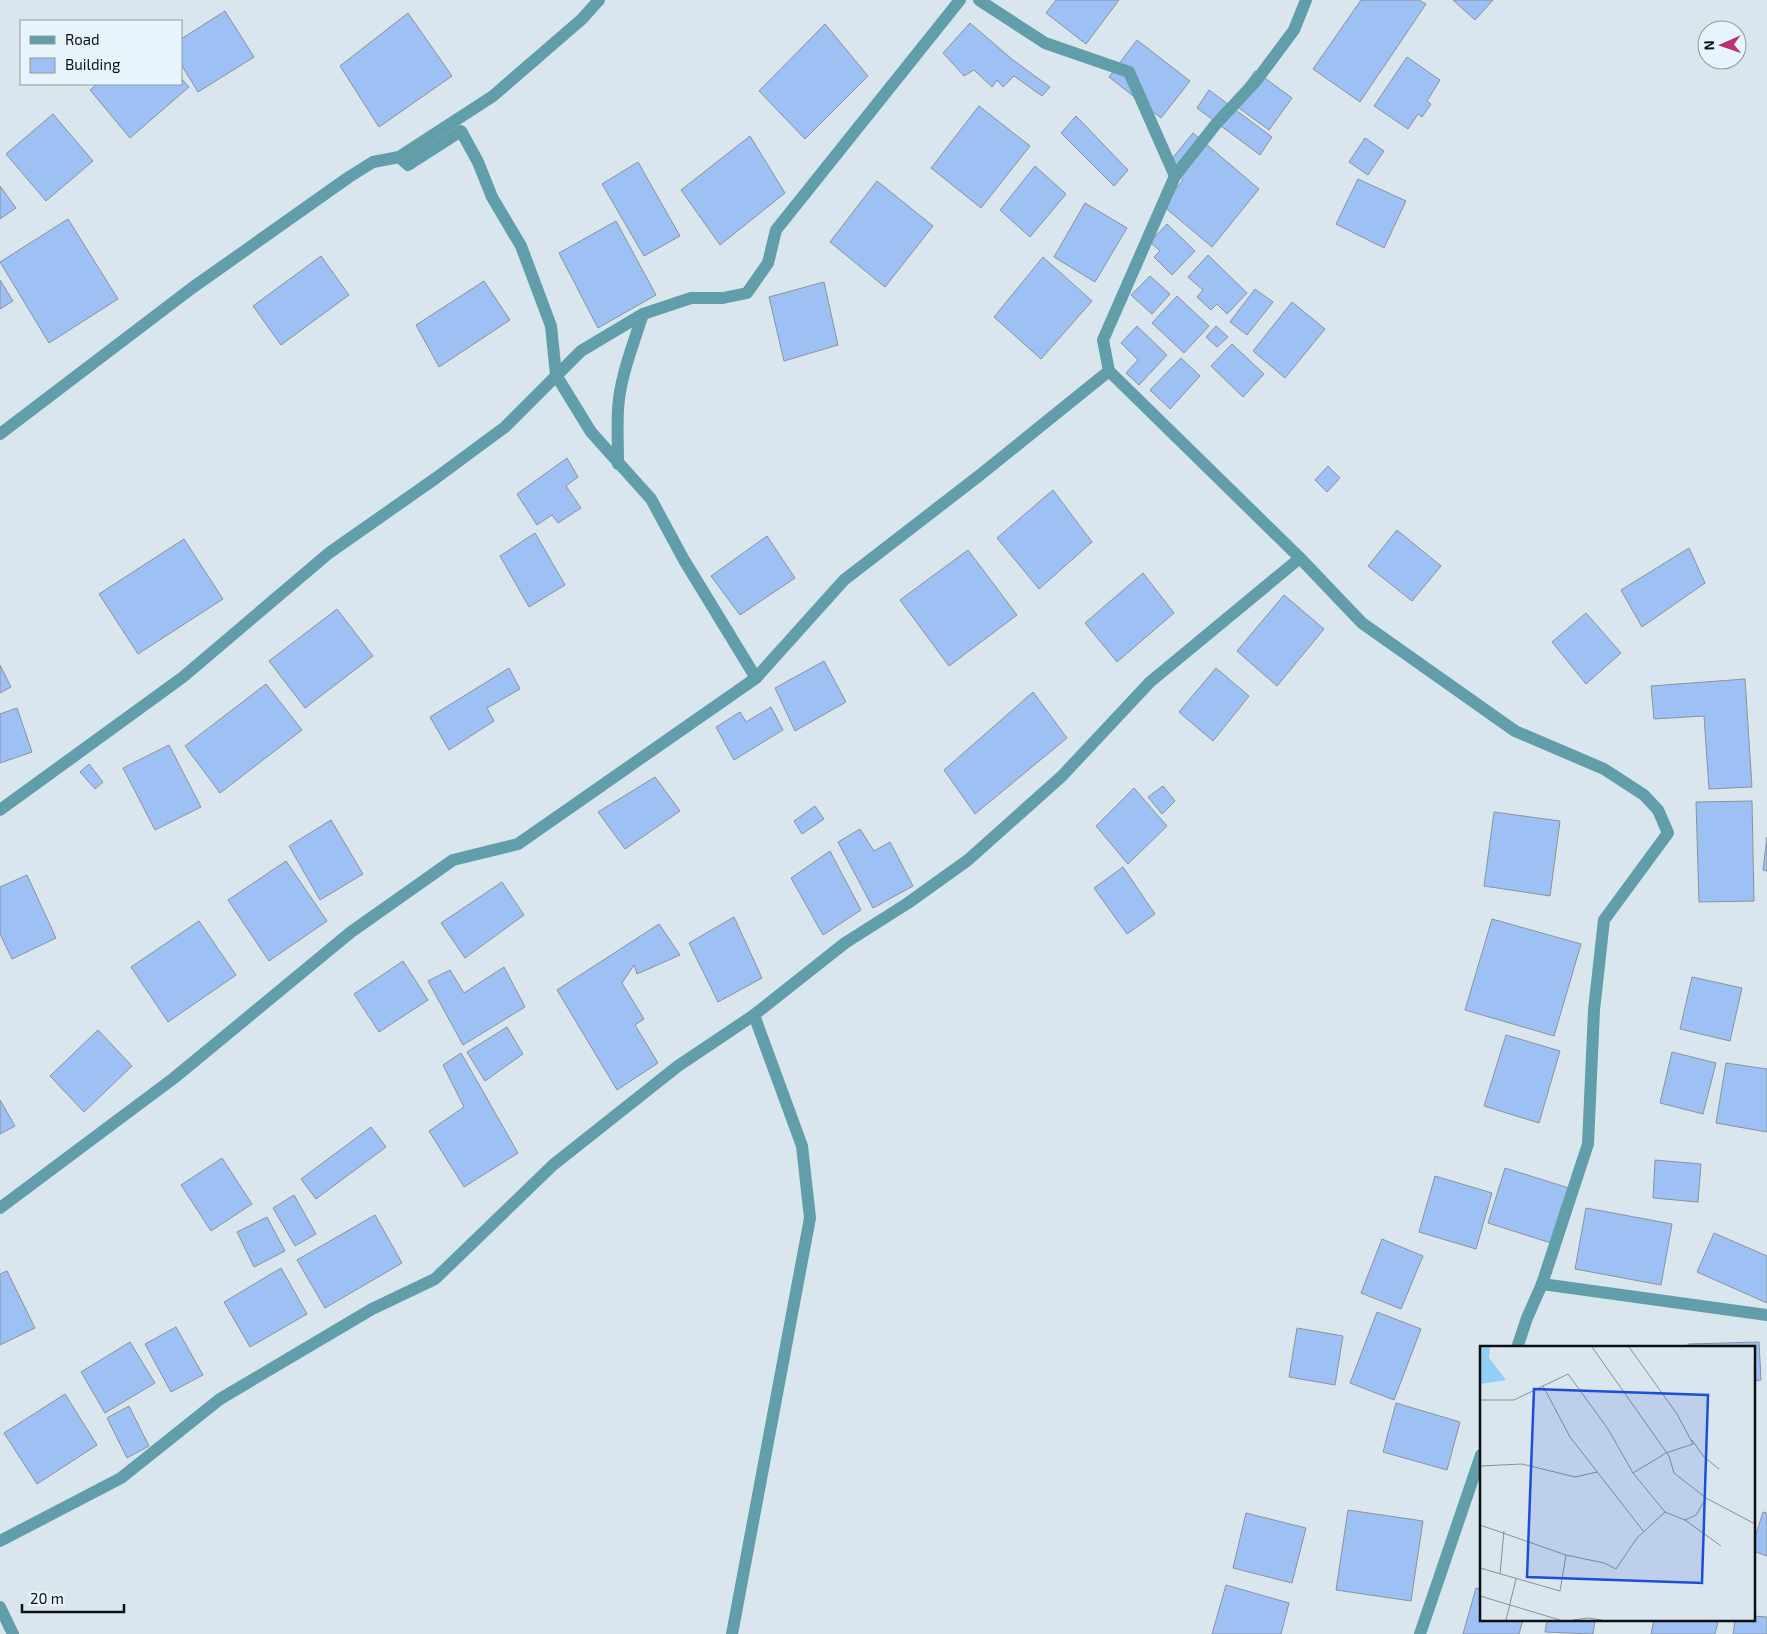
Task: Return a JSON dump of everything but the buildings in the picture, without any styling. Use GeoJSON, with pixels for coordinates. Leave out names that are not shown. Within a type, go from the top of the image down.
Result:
{"type":"FeatureCollection","features":[{"type":"Feature","properties":{"kind":"street"},"geometry":{"type":"LineString","coordinates":[[0,434],[192,288],[349,177],[372,162],[399,157],[493,96],[582,19],[599,0]]}},
{"type":"Feature","properties":{"kind":"street"},"geometry":{"type":"LineString","coordinates":[[0,810],[183,677],[329,553],[505,427],[581,351],[643,314],[691,298],[723,298],[746,293],[768,263],[776,230],[960,0]]}},
{"type":"Feature","properties":{"kind":"street"},"geometry":{"type":"LineString","coordinates":[[978,0],[1044,43],[1129,72],[1175,176]]}},
{"type":"Feature","properties":{"kind":"street"},"geometry":{"type":"LineString","coordinates":[[1306,0],[1294,30],[1256,82],[1216,124],[1175,176],[1103,340],[1109,371],[1300,558],[1362,623],[1515,731],[1604,769],[1644,795],[1658,810],[1668,833],[1604,920],[1594,1010],[1588,1144],[1542,1284],[1518,1346]]}},
{"type":"Feature","properties":{"kind":"street"},"geometry":{"type":"LineString","coordinates":[[399,157],[408,165],[461,131],[478,162],[492,197],[521,246],[551,326],[556,375],[591,432],[650,499],[684,560],[756,678]]}},
{"type":"Feature","properties":{"kind":"street"},"geometry":{"type":"LineString","coordinates":[[618,464],[618,408],[622,384],[643,314]]}},
{"type":"Feature","properties":{"kind":"street"},"geometry":{"type":"LineString","coordinates":[[0,1208],[174,1078],[351,932],[453,860],[518,844],[756,678],[844,580],[980,475],[1109,371]]}},
{"type":"Feature","properties":{"kind":"street"},"geometry":{"type":"LineString","coordinates":[[0,1541],[122,1478],[220,1399],[372,1309],[435,1279],[554,1164],[678,1066],[754,1015],[845,944],[908,903],[968,860],[1062,776],[1150,682],[1300,558]]}},
{"type":"Feature","properties":{"kind":"street"},"geometry":{"type":"LineString","coordinates":[[732,1634],[810,1218],[802,1146],[754,1015]]}},
{"type":"Feature","properties":{"kind":"street"},"geometry":{"type":"LineString","coordinates":[[1542,1284],[1767,1315]]}},
{"type":"Feature","properties":{"kind":"street"},"geometry":{"type":"LineString","coordinates":[[1420,1634],[1480,1459]]}},
{"type":"Feature","properties":{"kind":"street"},"geometry":{"type":"LineString","coordinates":[[0,1607],[13,1634]]}}]}
